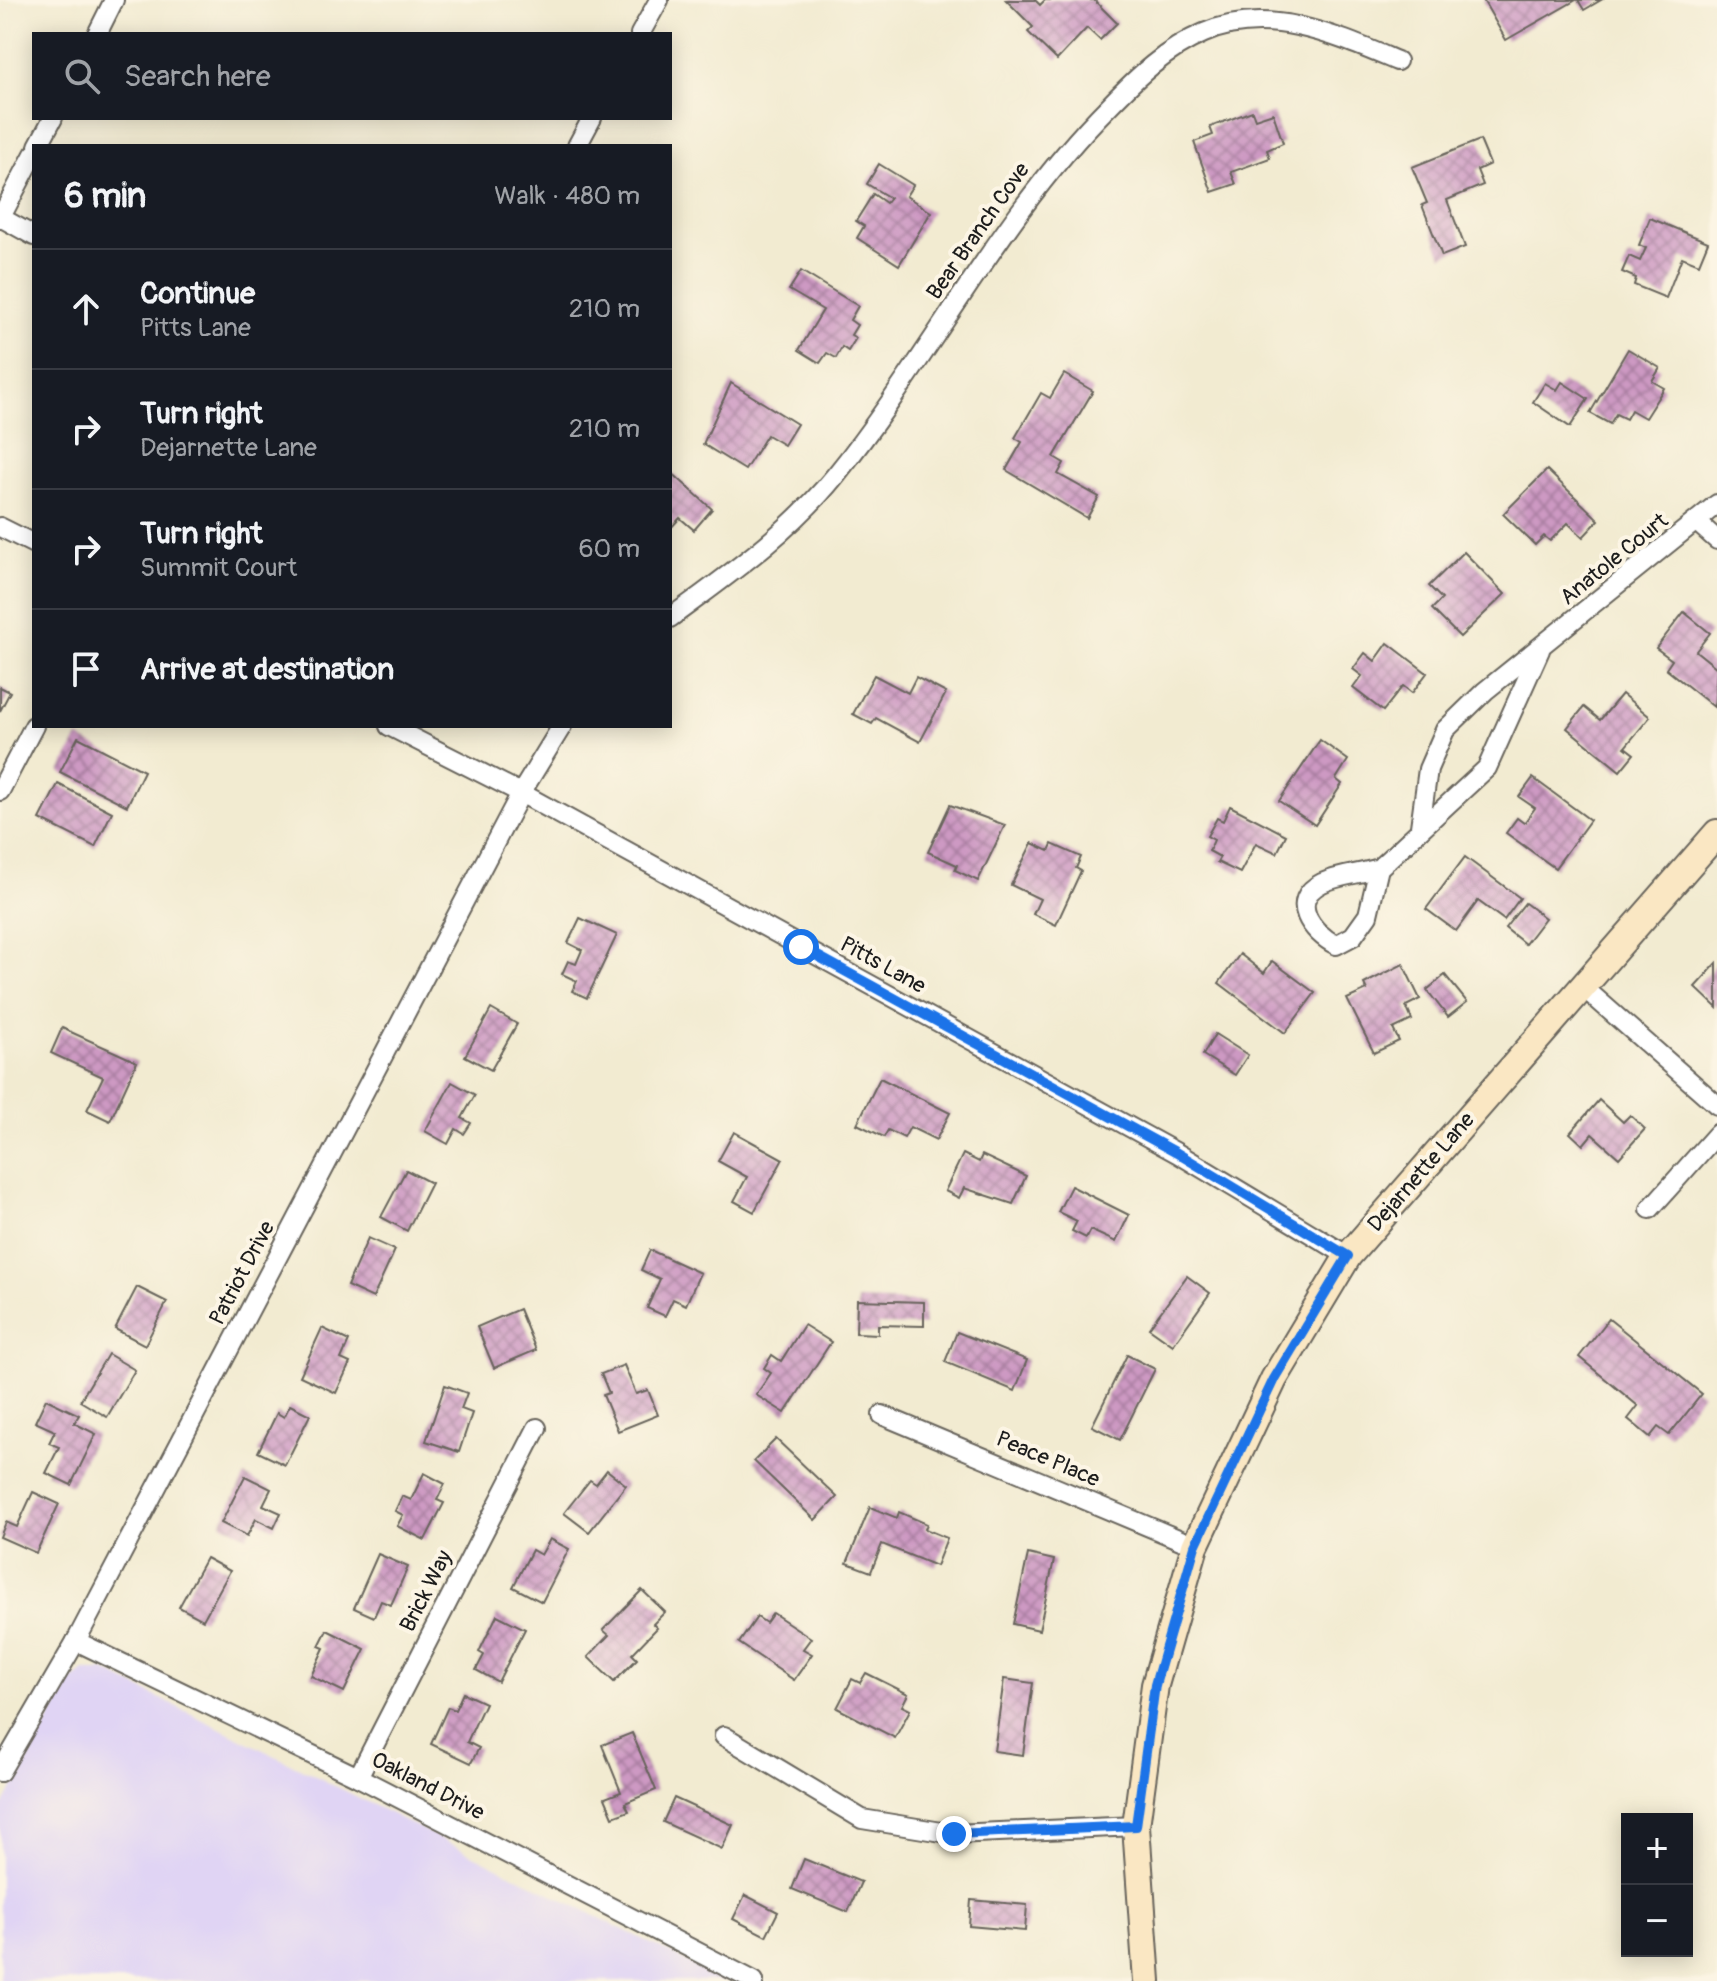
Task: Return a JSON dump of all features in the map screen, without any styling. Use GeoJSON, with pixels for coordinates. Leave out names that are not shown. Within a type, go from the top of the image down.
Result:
{"type":"FeatureCollection","features":[{"type":"Feature","properties":{"kind":"main road","name":"Dejarnette Lane"},"geometry":{"type":"LineString","coordinates":[[1147,1981],[1136,1826],[1155,1685],[1195,1546],[1274,1379],[1348,1256],[1717,833]]}},
{"type":"Feature","properties":{"kind":"street"},"geometry":{"type":"LineString","coordinates":[[98,32],[114,0]]}},
{"type":"Feature","properties":{"kind":"street"},"geometry":{"type":"LineString","coordinates":[[641,32],[659,0]]}},
{"type":"Feature","properties":{"kind":"street","name":"Bear Branch Cove"},"geometry":{"type":"LineString","coordinates":[[672,616],[772,541],[834,477],[1064,151],[1148,66],[1205,32],[1261,21],[1326,32],[1397,61]]}},
{"type":"Feature","properties":{"kind":"street"},"geometry":{"type":"LineString","coordinates":[[39,144],[52,120]]}},
{"type":"Feature","properties":{"kind":"street"},"geometry":{"type":"LineString","coordinates":[[578,144],[591,120]]}},
{"type":"Feature","properties":{"kind":"street"},"geometry":{"type":"LineString","coordinates":[[32,158],[0,218],[32,235]]}},
{"type":"Feature","properties":{"kind":"street","name":"Anatole Court"},"geometry":{"type":"LineString","coordinates":[[1420,827],[1428,769],[1445,730],[1485,691],[1698,523],[1717,504]]}},
{"type":"Feature","properties":{"kind":"street"},"geometry":{"type":"LineString","coordinates":[[1698,523],[1717,540]]}},
{"type":"Feature","properties":{"kind":"street"},"geometry":{"type":"LineString","coordinates":[[0,527],[32,543]]}},
{"type":"Feature","properties":{"kind":"street","name":"Anatole Court"},"geometry":{"type":"LineString","coordinates":[[1379,868],[1487,768],[1540,650]]}},
{"type":"Feature","properties":{"kind":"street"},"geometry":{"type":"LineString","coordinates":[[0,791],[33,728]]}},
{"type":"Feature","properties":{"kind":"street","name":"Pitts Lane"},"geometry":{"type":"LineString","coordinates":[[393,728],[521,793],[1177,1153],[1348,1256]]}},
{"type":"Feature","properties":{"kind":"street"},"geometry":{"type":"LineString","coordinates":[[521,793],[561,728]]}},
{"type":"Feature","properties":{"kind":"street","name":"Patriot Drive"},"geometry":{"type":"LineString","coordinates":[[0,1772],[76,1641],[521,793]]}},
{"type":"Feature","properties":{"kind":"street"},"geometry":{"type":"LineString","coordinates":[[1379,868],[1368,915],[1353,936],[1336,945],[1318,936],[1306,918],[1306,900],[1319,884],[1379,868]]}},
{"type":"Feature","properties":{"kind":"street"},"geometry":{"type":"LineString","coordinates":[[1583,987],[1717,1105]]}},
{"type":"Feature","properties":{"kind":"street"},"geometry":{"type":"LineString","coordinates":[[1650,1209],[1717,1134]]}},
{"type":"Feature","properties":{"kind":"street","name":"Peace Place"},"geometry":{"type":"LineString","coordinates":[[882,1415],[1195,1546]]}},
{"type":"Feature","properties":{"kind":"street","name":"Brick Way"},"geometry":{"type":"LineString","coordinates":[[358,1777],[537,1428]]}},
{"type":"Feature","properties":{"kind":"street","name":"Oakland Drive"},"geometry":{"type":"LineString","coordinates":[[76,1641],[358,1777],[754,1981]]}},
{"type":"Feature","properties":{"kind":"street"},"geometry":{"type":"LineString","coordinates":[[0,1733],[17,1742]]}},
{"type":"Feature","properties":{"kind":"street"},"geometry":{"type":"LineString","coordinates":[[724,1736],[862,1819],[954,1834],[1136,1826]]}},
{"type":"Feature","properties":{"kind":"shaded area"},"geometry":{"type":"Polygon","coordinates":[[[84,1671],[105,1671],[726,1981],[0,1981],[0,1811],[70,1682],[84,1671]]]}},
{"type":"Feature","properties":{"kind":"building"},"geometry":{"type":"Polygon","coordinates":[[[1006,0],[1035,0],[1040,5],[1045,0],[1094,0],[1117,23],[1100,40],[1087,28],[1057,60],[1028,32],[1033,27],[1006,0]]]}},
{"type":"Feature","properties":{"kind":"building"},"geometry":{"type":"Polygon","coordinates":[[[1483,0],[1576,0],[1506,40],[1483,0]]]}},
{"type":"Feature","properties":{"kind":"building"},"geometry":{"type":"Polygon","coordinates":[[[1578,0],[1601,0],[1584,10],[1578,0]]]}},
{"type":"Feature","properties":{"kind":"building"},"geometry":{"type":"Polygon","coordinates":[[[1252,111],[1255,119],[1273,113],[1283,143],[1267,150],[1270,158],[1231,172],[1236,184],[1212,192],[1194,142],[1213,135],[1210,127],[1252,111]]]}},
{"type":"Feature","properties":{"kind":"building"},"geometry":{"type":"Polygon","coordinates":[[[1480,140],[1490,164],[1477,170],[1483,185],[1447,200],[1465,247],[1442,256],[1422,205],[1427,203],[1412,167],[1480,140]]]}},
{"type":"Feature","properties":{"kind":"building"},"geometry":{"type":"Polygon","coordinates":[[[879,164],[913,185],[906,196],[931,212],[899,265],[857,238],[864,226],[856,221],[873,194],[886,203],[890,198],[867,184],[879,164]]]}},
{"type":"Feature","properties":{"kind":"building"},"geometry":{"type":"Polygon","coordinates":[[[1650,218],[1708,242],[1699,264],[1682,257],[1666,298],[1634,285],[1636,278],[1622,272],[1629,256],[1640,261],[1646,248],[1639,245],[1650,218]]]}},
{"type":"Feature","properties":{"kind":"building"},"geometry":{"type":"Polygon","coordinates":[[[801,271],[858,306],[850,320],[857,325],[851,335],[856,338],[848,351],[842,347],[836,358],[827,353],[820,363],[799,350],[823,310],[789,290],[801,271]]]}},
{"type":"Feature","properties":{"kind":"building"},"geometry":{"type":"Polygon","coordinates":[[[1628,349],[1660,368],[1652,381],[1664,388],[1645,418],[1631,410],[1626,419],[1616,414],[1610,424],[1590,413],[1628,349]]]}},
{"type":"Feature","properties":{"kind":"building"},"geometry":{"type":"Polygon","coordinates":[[[1064,374],[1093,391],[1054,457],[1064,463],[1058,474],[1099,497],[1087,518],[1006,470],[1022,442],[1015,438],[1041,393],[1050,398],[1064,374]]]}},
{"type":"Feature","properties":{"kind":"building"},"geometry":{"type":"Polygon","coordinates":[[[1562,382],[1588,399],[1570,427],[1533,402],[1545,383],[1557,390],[1562,382]]]}},
{"type":"Feature","properties":{"kind":"building"},"geometry":{"type":"Polygon","coordinates":[[[731,383],[797,424],[784,445],[767,435],[745,470],[703,444],[731,383]]]}},
{"type":"Feature","properties":{"kind":"building"},"geometry":{"type":"Polygon","coordinates":[[[1547,470],[1599,520],[1583,537],[1568,523],[1550,541],[1544,536],[1535,545],[1503,514],[1547,470]]]}},
{"type":"Feature","properties":{"kind":"building"},"geometry":{"type":"Polygon","coordinates":[[[672,473],[712,509],[694,530],[680,518],[672,527],[672,473]]]}},
{"type":"Feature","properties":{"kind":"building"},"geometry":{"type":"Polygon","coordinates":[[[1464,552],[1505,594],[1460,637],[1432,609],[1442,599],[1429,586],[1464,552]]]}},
{"type":"Feature","properties":{"kind":"building"},"geometry":{"type":"Polygon","coordinates":[[[1684,612],[1710,633],[1696,651],[1717,668],[1714,707],[1666,669],[1672,660],[1656,648],[1684,612]]]}},
{"type":"Feature","properties":{"kind":"building"},"geometry":{"type":"Polygon","coordinates":[[[1388,643],[1427,673],[1412,693],[1403,686],[1383,711],[1353,688],[1362,676],[1353,669],[1365,653],[1375,661],[1388,643]]]}},
{"type":"Feature","properties":{"kind":"building"},"geometry":{"type":"Polygon","coordinates":[[[874,675],[908,693],[916,677],[946,693],[920,742],[876,718],[872,724],[853,714],[874,675]]]}},
{"type":"Feature","properties":{"kind":"building"},"geometry":{"type":"Polygon","coordinates":[[[0,687],[10,692],[0,711],[0,687]]]}},
{"type":"Feature","properties":{"kind":"building"},"geometry":{"type":"Polygon","coordinates":[[[1622,694],[1650,717],[1625,747],[1634,754],[1620,771],[1567,728],[1584,707],[1600,720],[1622,694]]]}},
{"type":"Feature","properties":{"kind":"building"},"geometry":{"type":"Polygon","coordinates":[[[78,737],[144,771],[127,806],[60,772],[78,737]]]}},
{"type":"Feature","properties":{"kind":"building"},"geometry":{"type":"Polygon","coordinates":[[[1320,740],[1348,760],[1336,779],[1342,784],[1315,825],[1279,801],[1320,740]]]}},
{"type":"Feature","properties":{"kind":"building"},"geometry":{"type":"Polygon","coordinates":[[[1533,778],[1590,820],[1555,868],[1506,833],[1517,818],[1524,823],[1535,808],[1519,797],[1533,778]]]}},
{"type":"Feature","properties":{"kind":"building"},"geometry":{"type":"Polygon","coordinates":[[[58,784],[112,812],[95,847],[40,819],[58,784]]]}},
{"type":"Feature","properties":{"kind":"building"},"geometry":{"type":"Polygon","coordinates":[[[950,805],[1005,825],[978,881],[955,870],[957,865],[928,852],[950,805]]]}},
{"type":"Feature","properties":{"kind":"building"},"geometry":{"type":"Polygon","coordinates":[[[1230,806],[1286,835],[1277,853],[1256,843],[1240,873],[1217,862],[1220,857],[1209,851],[1214,840],[1207,836],[1217,818],[1223,821],[1230,806]]]}},
{"type":"Feature","properties":{"kind":"building"},"geometry":{"type":"Polygon","coordinates":[[[1032,843],[1049,851],[1052,844],[1081,857],[1076,868],[1081,871],[1056,925],[1033,914],[1040,899],[1011,885],[1032,843]]]}},
{"type":"Feature","properties":{"kind":"building"},"geometry":{"type":"Polygon","coordinates":[[[1465,857],[1520,898],[1504,920],[1478,901],[1456,931],[1426,909],[1465,857]]]}},
{"type":"Feature","properties":{"kind":"building"},"geometry":{"type":"Polygon","coordinates":[[[1525,903],[1545,918],[1525,944],[1505,928],[1525,903]]]}},
{"type":"Feature","properties":{"kind":"building"},"geometry":{"type":"Polygon","coordinates":[[[580,918],[617,935],[587,998],[572,991],[577,981],[562,974],[568,961],[576,964],[582,950],[568,943],[580,918]]]}},
{"type":"Feature","properties":{"kind":"building"},"geometry":{"type":"Polygon","coordinates":[[[1240,954],[1264,973],[1272,961],[1315,993],[1285,1033],[1219,983],[1240,954]]]}},
{"type":"Feature","properties":{"kind":"building"},"geometry":{"type":"Polygon","coordinates":[[[1717,963],[1717,1008],[1695,987],[1717,963]]]}},
{"type":"Feature","properties":{"kind":"building"},"geometry":{"type":"Polygon","coordinates":[[[1403,964],[1420,999],[1406,1006],[1412,1020],[1393,1029],[1399,1041],[1374,1053],[1347,999],[1367,990],[1364,984],[1403,964]]]}},
{"type":"Feature","properties":{"kind":"building"},"geometry":{"type":"Polygon","coordinates":[[[1445,975],[1467,1002],[1448,1017],[1427,990],[1445,975]]]}},
{"type":"Feature","properties":{"kind":"building"},"geometry":{"type":"Polygon","coordinates":[[[491,1009],[517,1024],[491,1070],[465,1056],[491,1009]]]}},
{"type":"Feature","properties":{"kind":"building"},"geometry":{"type":"Polygon","coordinates":[[[62,1028],[137,1062],[110,1121],[87,1110],[103,1077],[51,1053],[62,1028]]]}},
{"type":"Feature","properties":{"kind":"building"},"geometry":{"type":"Polygon","coordinates":[[[1215,1034],[1248,1055],[1235,1075],[1203,1055],[1215,1034]]]}},
{"type":"Feature","properties":{"kind":"building"},"geometry":{"type":"Polygon","coordinates":[[[880,1078],[950,1113],[936,1140],[910,1127],[904,1138],[888,1130],[884,1137],[857,1124],[880,1078]]]}},
{"type":"Feature","properties":{"kind":"building"},"geometry":{"type":"Polygon","coordinates":[[[452,1082],[475,1095],[462,1118],[471,1123],[464,1134],[456,1129],[448,1144],[425,1131],[452,1082]]]}},
{"type":"Feature","properties":{"kind":"building"},"geometry":{"type":"Polygon","coordinates":[[[1599,1100],[1623,1122],[1630,1115],[1645,1129],[1619,1158],[1592,1134],[1583,1145],[1570,1133],[1599,1100]]]}},
{"type":"Feature","properties":{"kind":"building"},"geometry":{"type":"Polygon","coordinates":[[[734,1132],[783,1159],[754,1212],[734,1201],[747,1177],[718,1161],[734,1132]]]}},
{"type":"Feature","properties":{"kind":"building"},"geometry":{"type":"Polygon","coordinates":[[[963,1154],[979,1162],[982,1155],[1026,1176],[1013,1204],[964,1188],[959,1198],[945,1191],[963,1154]]]}},
{"type":"Feature","properties":{"kind":"building"},"geometry":{"type":"Polygon","coordinates":[[[406,1170],[431,1183],[407,1231],[381,1217],[406,1170]]]}},
{"type":"Feature","properties":{"kind":"building"},"geometry":{"type":"Polygon","coordinates":[[[1071,1186],[1129,1215],[1116,1242],[1090,1230],[1086,1238],[1072,1231],[1077,1221],[1058,1212],[1071,1186]]]}},
{"type":"Feature","properties":{"kind":"building"},"geometry":{"type":"Polygon","coordinates":[[[368,1238],[395,1250],[373,1298],[347,1286],[368,1238]]]}},
{"type":"Feature","properties":{"kind":"building"},"geometry":{"type":"Polygon","coordinates":[[[650,1250],[700,1273],[686,1305],[673,1299],[665,1316],[647,1308],[660,1279],[641,1270],[650,1250]]]}},
{"type":"Feature","properties":{"kind":"building"},"geometry":{"type":"Polygon","coordinates":[[[1187,1276],[1210,1293],[1173,1345],[1149,1328],[1187,1276]]]}},
{"type":"Feature","properties":{"kind":"building"},"geometry":{"type":"Polygon","coordinates":[[[137,1287],[167,1302],[145,1345],[115,1329],[137,1287]]]}},
{"type":"Feature","properties":{"kind":"building"},"geometry":{"type":"Polygon","coordinates":[[[857,1300],[924,1302],[924,1326],[878,1325],[878,1334],[856,1333],[857,1300]]]}},
{"type":"Feature","properties":{"kind":"building"},"geometry":{"type":"Polygon","coordinates":[[[519,1309],[536,1350],[494,1368],[477,1327],[519,1309]]]}},
{"type":"Feature","properties":{"kind":"building"},"geometry":{"type":"Polygon","coordinates":[[[1609,1319],[1702,1394],[1669,1435],[1658,1427],[1650,1437],[1628,1419],[1638,1406],[1579,1357],[1609,1319]]]}},
{"type":"Feature","properties":{"kind":"building"},"geometry":{"type":"Polygon","coordinates":[[[804,1325],[831,1342],[785,1413],[756,1395],[771,1373],[764,1368],[772,1355],[781,1361],[804,1325]]]}},
{"type":"Feature","properties":{"kind":"building"},"geometry":{"type":"Polygon","coordinates":[[[322,1328],[349,1341],[341,1359],[350,1363],[336,1393],[300,1376],[322,1328]]]}},
{"type":"Feature","properties":{"kind":"building"},"geometry":{"type":"Polygon","coordinates":[[[957,1332],[1027,1360],[1015,1391],[945,1362],[957,1332]]]}},
{"type":"Feature","properties":{"kind":"building"},"geometry":{"type":"Polygon","coordinates":[[[108,1354],[135,1370],[107,1417],[80,1401],[108,1354]]]}},
{"type":"Feature","properties":{"kind":"building"},"geometry":{"type":"Polygon","coordinates":[[[1127,1355],[1155,1369],[1120,1440],[1092,1426],[1127,1355]]]}},
{"type":"Feature","properties":{"kind":"building"},"geometry":{"type":"Polygon","coordinates":[[[624,1365],[636,1394],[648,1390],[658,1415],[618,1431],[603,1395],[609,1393],[601,1374],[624,1365]]]}},
{"type":"Feature","properties":{"kind":"building"},"geometry":{"type":"Polygon","coordinates":[[[445,1385],[467,1393],[461,1409],[472,1413],[459,1452],[426,1441],[445,1385]]]}},
{"type":"Feature","properties":{"kind":"building"},"geometry":{"type":"Polygon","coordinates":[[[46,1399],[79,1415],[74,1423],[96,1434],[71,1485],[46,1473],[59,1447],[49,1443],[55,1431],[35,1422],[46,1399]]]}},
{"type":"Feature","properties":{"kind":"building"},"geometry":{"type":"Polygon","coordinates":[[[290,1405],[310,1415],[285,1465],[258,1452],[277,1413],[284,1417],[290,1405]]]}},
{"type":"Feature","properties":{"kind":"building"},"geometry":{"type":"Polygon","coordinates":[[[776,1439],[837,1497],[815,1520],[754,1461],[776,1439]]]}},
{"type":"Feature","properties":{"kind":"building"},"geometry":{"type":"Polygon","coordinates":[[[607,1470],[626,1485],[589,1532],[564,1513],[590,1480],[596,1484],[607,1470]]]}},
{"type":"Feature","properties":{"kind":"building"},"geometry":{"type":"Polygon","coordinates":[[[424,1473],[445,1484],[437,1500],[444,1503],[425,1540],[397,1526],[403,1515],[395,1511],[402,1496],[411,1500],[424,1473]]]}},
{"type":"Feature","properties":{"kind":"building"},"geometry":{"type":"Polygon","coordinates":[[[245,1476],[271,1489],[263,1505],[281,1513],[274,1528],[256,1519],[247,1536],[221,1523],[245,1476]]]}},
{"type":"Feature","properties":{"kind":"building"},"geometry":{"type":"Polygon","coordinates":[[[33,1492],[59,1504],[36,1553],[0,1537],[6,1522],[17,1527],[33,1492]]]}},
{"type":"Feature","properties":{"kind":"building"},"geometry":{"type":"Polygon","coordinates":[[[870,1507],[897,1518],[899,1512],[927,1524],[925,1529],[947,1538],[936,1566],[882,1544],[871,1572],[847,1563],[870,1507]]]}},
{"type":"Feature","properties":{"kind":"building"},"geometry":{"type":"Polygon","coordinates":[[[550,1539],[569,1549],[542,1602],[513,1587],[532,1550],[541,1555],[550,1539]]]}},
{"type":"Feature","properties":{"kind":"building"},"geometry":{"type":"Polygon","coordinates":[[[378,1554],[408,1567],[391,1605],[381,1601],[374,1617],[354,1608],[378,1554]]]}},
{"type":"Feature","properties":{"kind":"building"},"geometry":{"type":"Polygon","coordinates":[[[1028,1554],[1054,1560],[1039,1630],[1013,1624],[1028,1554]]]}},
{"type":"Feature","properties":{"kind":"building"},"geometry":{"type":"Polygon","coordinates":[[[206,1558],[230,1571],[203,1620],[179,1607],[206,1558]]]}},
{"type":"Feature","properties":{"kind":"building"},"geometry":{"type":"Polygon","coordinates":[[[642,1590],[665,1612],[653,1624],[657,1628],[632,1654],[637,1659],[614,1682],[588,1657],[609,1635],[603,1630],[642,1590]]]}},
{"type":"Feature","properties":{"kind":"building"},"geometry":{"type":"Polygon","coordinates":[[[773,1613],[811,1638],[803,1649],[812,1654],[794,1680],[739,1643],[757,1617],[766,1623],[773,1613]]]}},
{"type":"Feature","properties":{"kind":"building"},"geometry":{"type":"Polygon","coordinates":[[[497,1615],[525,1629],[498,1682],[476,1670],[484,1655],[479,1652],[497,1615]]]}},
{"type":"Feature","properties":{"kind":"building"},"geometry":{"type":"Polygon","coordinates":[[[327,1630],[365,1649],[344,1692],[311,1676],[324,1648],[319,1646],[327,1630]]]}},
{"type":"Feature","properties":{"kind":"building"},"geometry":{"type":"Polygon","coordinates":[[[866,1673],[908,1694],[902,1706],[910,1710],[895,1738],[837,1708],[852,1679],[860,1683],[866,1673]]]}},
{"type":"Feature","properties":{"kind":"building"},"geometry":{"type":"Polygon","coordinates":[[[1004,1679],[1033,1683],[1023,1755],[994,1751],[1004,1679]]]}},
{"type":"Feature","properties":{"kind":"building"},"geometry":{"type":"Polygon","coordinates":[[[463,1693],[485,1703],[467,1742],[479,1748],[471,1763],[431,1744],[448,1707],[455,1710],[463,1693]]]}},
{"type":"Feature","properties":{"kind":"building"},"geometry":{"type":"Polygon","coordinates":[[[632,1733],[656,1790],[625,1803],[629,1811],[613,1817],[605,1798],[621,1792],[602,1745],[632,1733]]]}},
{"type":"Feature","properties":{"kind":"building"},"geometry":{"type":"Polygon","coordinates":[[[674,1798],[733,1825],[722,1849],[663,1822],[674,1798]]]}},
{"type":"Feature","properties":{"kind":"building"},"geometry":{"type":"Polygon","coordinates":[[[804,1859],[861,1882],[848,1912],[792,1889],[804,1859]]]}},
{"type":"Feature","properties":{"kind":"building"},"geometry":{"type":"Polygon","coordinates":[[[745,1895],[778,1912],[766,1936],[733,1919],[745,1895]]]}},
{"type":"Feature","properties":{"kind":"building"},"geometry":{"type":"Polygon","coordinates":[[[971,1900],[1027,1905],[1025,1931],[969,1926],[971,1900]]]}},
{"type":"Feature","properties":{"kind":"route"},"geometry":{"type":"LineString","coordinates":[[801,947],[1177,1153],[1348,1256],[1274,1379],[1195,1546],[1155,1685],[1136,1826],[954,1834]]}}]}
